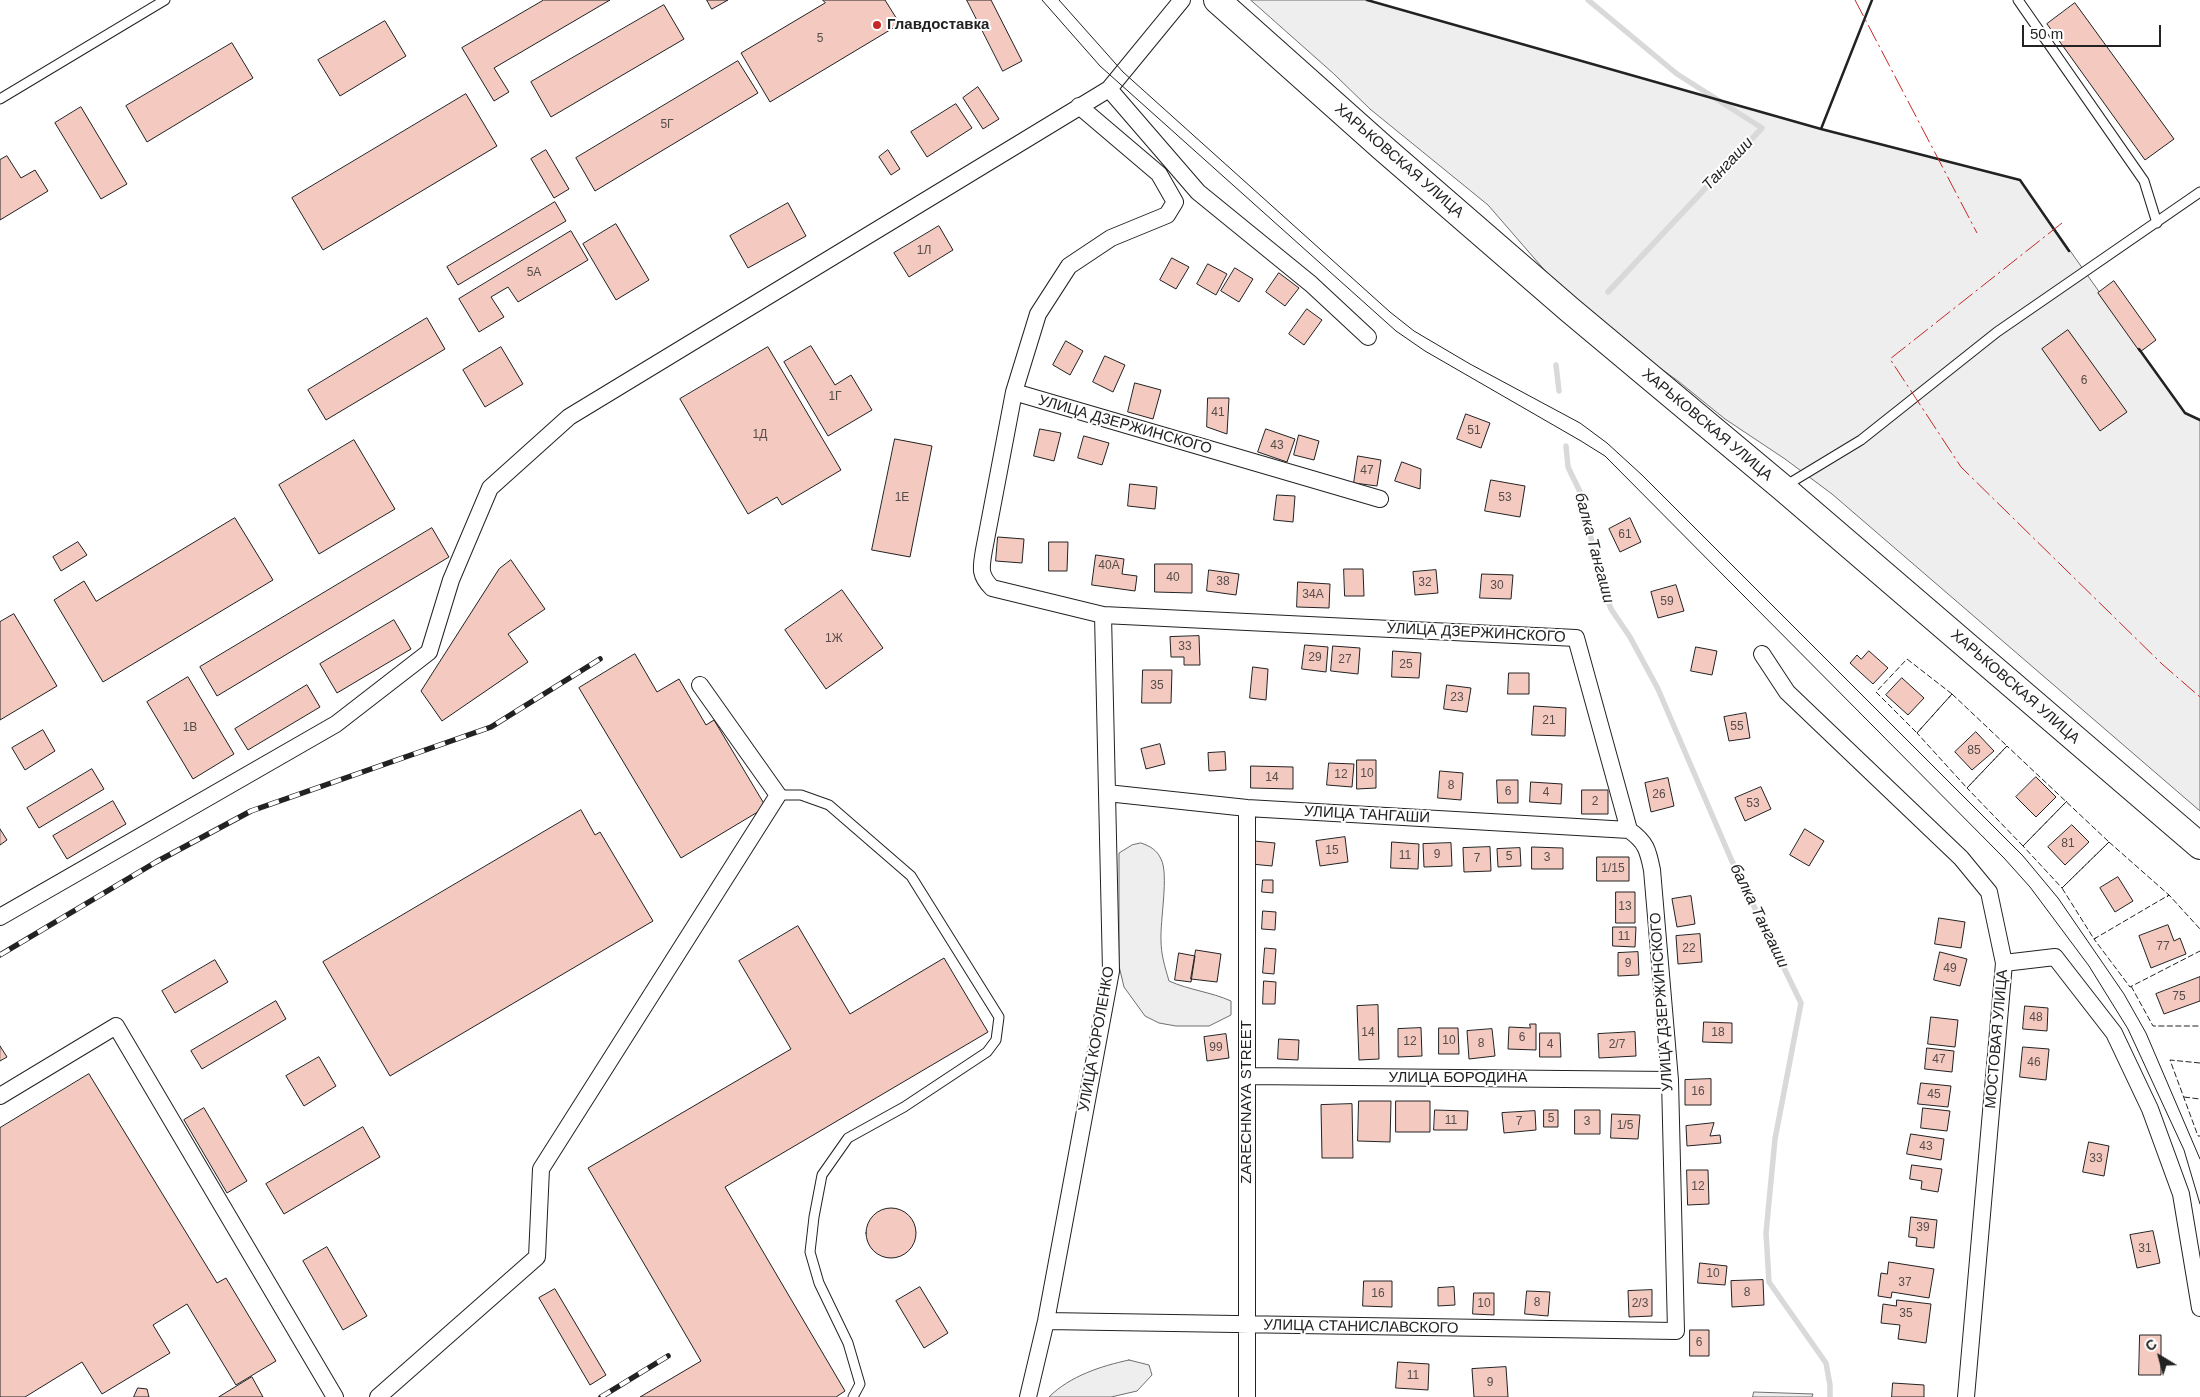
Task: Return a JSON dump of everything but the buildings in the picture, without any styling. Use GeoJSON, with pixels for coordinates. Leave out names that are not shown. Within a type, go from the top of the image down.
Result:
{"type":"FeatureCollection","features":[{"type":"Feature","properties":{"kind":"main road","name":"ХАРЬКОВСКАЯ УЛИЦА"},"geometry":{"type":"LineString","coordinates":[[1217,0],[1383,148],[1570,310],[1783,488],[2200,846]]}},
{"type":"Feature","properties":{"kind":"street"},"geometry":{"type":"LineString","coordinates":[[0,917],[336,724],[429,652],[451,580],[490,488],[569,417],[1109,89],[1182,0]]}},
{"type":"Feature","properties":{"kind":"street"},"geometry":{"type":"LineString","coordinates":[[1109,89],[1198,192],[1311,284],[1368,337]]}},
{"type":"Feature","properties":{"kind":"street","name":"УЛИЦА ДЗЕРЖИНСКОГО"},"geometry":{"type":"LineString","coordinates":[[1079,106],[1158,174],[1174,202],[1167,215],[1111,238],[1068,266],[1038,314],[1014,392],[981,566],[983,579],[992,588],[1103,615],[1576,638],[1629,830],[1638,836],[1647,848],[1652,870],[1670,1080],[1676,1332]]}},
{"type":"Feature","properties":{"kind":"street","name":"УЛИЦА ДЗЕРЖИНСКОГО"},"geometry":{"type":"LineString","coordinates":[[1014,392],[1380,499]]}},
{"type":"Feature","properties":{"kind":"street","name":"УЛИЦА КОРОЛЕНКО"},"geometry":{"type":"LineString","coordinates":[[1028,1397],[1046,1321],[1111,971],[1103,615]]}},
{"type":"Feature","properties":{"kind":"street","name":"МОСТОВАЯ УЛИЦА"},"geometry":{"type":"LineString","coordinates":[[1762,654],[1787,692],[1960,858],[1990,892],[2004,963],[1966,1397]]}},
{"type":"Feature","properties":{"kind":"street"},"geometry":{"type":"LineString","coordinates":[[378,1397],[537,1257],[541,1169],[778,795],[700,685]]}},
{"type":"Feature","properties":{"kind":"street","name":"УЛИЦА ТАНГАШИ"},"geometry":{"type":"LineString","coordinates":[[1107,793],[1247,808],[1629,830]]}},
{"type":"Feature","properties":{"kind":"street","name":"ZARECHNAYA STREET"},"geometry":{"type":"LineString","coordinates":[[1247,808],[1247,1397]]}},
{"type":"Feature","properties":{"kind":"street"},"geometry":{"type":"LineString","coordinates":[[2004,963],[2055,957],[2114,1033],[2150,1109],[2180,1194],[2200,1308]]}},
{"type":"Feature","properties":{"kind":"street"},"geometry":{"type":"LineString","coordinates":[[0,1096],[116,1026],[335,1397]]}},
{"type":"Feature","properties":{"kind":"street","name":"УЛИЦА БОРОДИНА"},"geometry":{"type":"LineString","coordinates":[[1247,1076],[1670,1080]]}},
{"type":"Feature","properties":{"kind":"street","name":"УЛИЦА СТАНИСЛАВСКОГО"},"geometry":{"type":"LineString","coordinates":[[1046,1321],[1676,1332]]}},
{"type":"Feature","properties":{"kind":"lane"},"geometry":{"type":"LineString","coordinates":[[0,99],[165,0]]}},
{"type":"Feature","properties":{"kind":"lane"},"geometry":{"type":"LineString","coordinates":[[2018,0],[2144,181],[2157,222]]}},
{"type":"Feature","properties":{"kind":"lane"},"geometry":{"type":"LineString","coordinates":[[1783,488],[1861,440],[1998,332],[2200,192]]}},
{"type":"Feature","properties":{"kind":"lane"},"geometry":{"type":"LineString","coordinates":[[778,795],[801,795],[829,805],[911,876],[999,1017],[996,1040],[986,1052],[904,1107],[848,1138],[822,1175],[810,1252],[819,1282],[848,1343],[860,1384],[853,1397]]}},
{"type":"Feature","properties":{"kind":"shaded area"},"geometry":{"type":"Polygon","coordinates":[[[1251,0],[1367,0],[1821,129],[2020,180],[2185,413],[2200,420],[2200,811],[1832,494],[1785,459],[1725,419],[1642,355],[1554,281],[1488,205],[1370,109],[1251,0]]]}},
{"type":"Feature","properties":{"kind":"shaded area"},"geometry":{"type":"Polygon","coordinates":[[[1141,843],[1155,851],[1161,859],[1163,866],[1164,886],[1161,945],[1169,981],[1231,1001],[1231,1015],[1209,1026],[1176,1026],[1159,1023],[1145,1016],[1124,987],[1119,966],[1119,853],[1132,845],[1141,843]]]}},
{"type":"Feature","properties":{"kind":"shaded area"},"geometry":{"type":"Polygon","coordinates":[[[1129,1360],[1149,1365],[1152,1375],[1137,1391],[1111,1397],[1049,1397],[1066,1383],[1086,1373],[1129,1360]]]}},
{"type":"Feature","properties":{"kind":"shaded area"},"geometry":{"type":"Polygon","coordinates":[[[1754,1392],[1813,1394],[1812,1397],[1753,1397],[1754,1392]]]}},
{"type":"Feature","properties":{"kind":"waterway","name":"Тангаши"},"geometry":{"type":"LineString","coordinates":[[1588,0],[1677,74],[1762,128],[1608,292]]}},
{"type":"Feature","properties":{"kind":"waterway","name":"балка Тангаши"},"geometry":{"type":"LineString","coordinates":[[1556,365],[1559,391]]}},
{"type":"Feature","properties":{"kind":"waterway","name":"балка Тангаши"},"geometry":{"type":"LineString","coordinates":[[1566,446],[1568,467],[1583,498],[1598,573],[1611,609],[1630,637],[1658,689],[1731,859],[1801,1003],[1775,1139],[1766,1233],[1769,1282],[1826,1363],[1830,1397]]}},
{"type":"Feature","properties":{"kind":"tram line"},"geometry":{"type":"LineString","coordinates":[[1042,0],[1100,66],[1396,331],[1425,351],[1605,456],[2004,858],[2030,887],[2089,966],[2128,1029],[2184,1150],[2200,1204]]}},
{"type":"Feature","properties":{"kind":"tram line"},"geometry":{"type":"LineString","coordinates":[[1059,0],[1123,72],[1390,312],[1414,331],[1470,364],[1580,423],[1607,443],[1642,475],[2023,856],[2058,898],[2124,994],[2146,1033],[2200,1159]]}},
{"type":"Feature","properties":{"kind":"railway"},"geometry":{"type":"LineString","coordinates":[[0,955],[156,862],[251,811],[491,727],[600,659]]}},
{"type":"Feature","properties":{"kind":"railway"},"geometry":{"type":"LineString","coordinates":[[601,1397],[668,1356]]}},
{"type":"Feature","properties":{"kind":"fence"},"geometry":{"type":"LineString","coordinates":[[1907,659],[1952,694],[1917,733],[1876,692],[1907,659]]}},
{"type":"Feature","properties":{"kind":"fence"},"geometry":{"type":"LineString","coordinates":[[1952,694],[2007,746],[1967,788],[1917,733],[1952,694]]}},
{"type":"Feature","properties":{"kind":"fence"},"geometry":{"type":"LineString","coordinates":[[2067,801],[2023,846],[1967,788],[2007,746],[2109,842],[2062,888],[2023,846],[2067,801]]}},
{"type":"Feature","properties":{"kind":"fence"},"geometry":{"type":"LineString","coordinates":[[2109,842],[2169,895],[2094,939],[2062,888],[2109,842]]}},
{"type":"Feature","properties":{"kind":"fence"},"geometry":{"type":"LineString","coordinates":[[2167,897],[2169,895],[2200,929]]}},
{"type":"Feature","properties":{"kind":"fence"},"geometry":{"type":"LineString","coordinates":[[2096,938],[2094,939],[2130,987],[2200,951]]}},
{"type":"Feature","properties":{"kind":"fence"},"geometry":{"type":"LineString","coordinates":[[2131,986],[2153,1026],[2200,1026]]}},
{"type":"Feature","properties":{"kind":"fence"},"geometry":{"type":"LineString","coordinates":[[2200,1063],[2170,1060],[2198,1136],[2200,1136]]}},
{"type":"Feature","properties":{"kind":"fence"},"geometry":{"type":"LineString","coordinates":[[2184,1097],[2200,1099]]}},
{"type":"Feature","properties":{"kind":"wall"},"geometry":{"type":"LineString","coordinates":[[1367,0],[1821,129],[1872,0]]}},
{"type":"Feature","properties":{"kind":"wall"},"geometry":{"type":"LineString","coordinates":[[1821,129],[2020,180],[2069,251]]}},
{"type":"Feature","properties":{"kind":"wall"},"geometry":{"type":"LineString","coordinates":[[2139,349],[2185,413],[2200,420]]}},
{"type":"Feature","properties":{"kind":"power"},"geometry":{"type":"LineString","coordinates":[[1855,0],[1977,233]]}},
{"type":"Feature","properties":{"kind":"power"},"geometry":{"type":"LineString","coordinates":[[2062,223],[1890,359],[1961,467],[2162,664],[2200,697]]}},
{"type":"Feature","properties":{"kind":"place","name":"Главдоставка"},"geometry":{"type":"Point","coordinates":[877,25]}}]}
